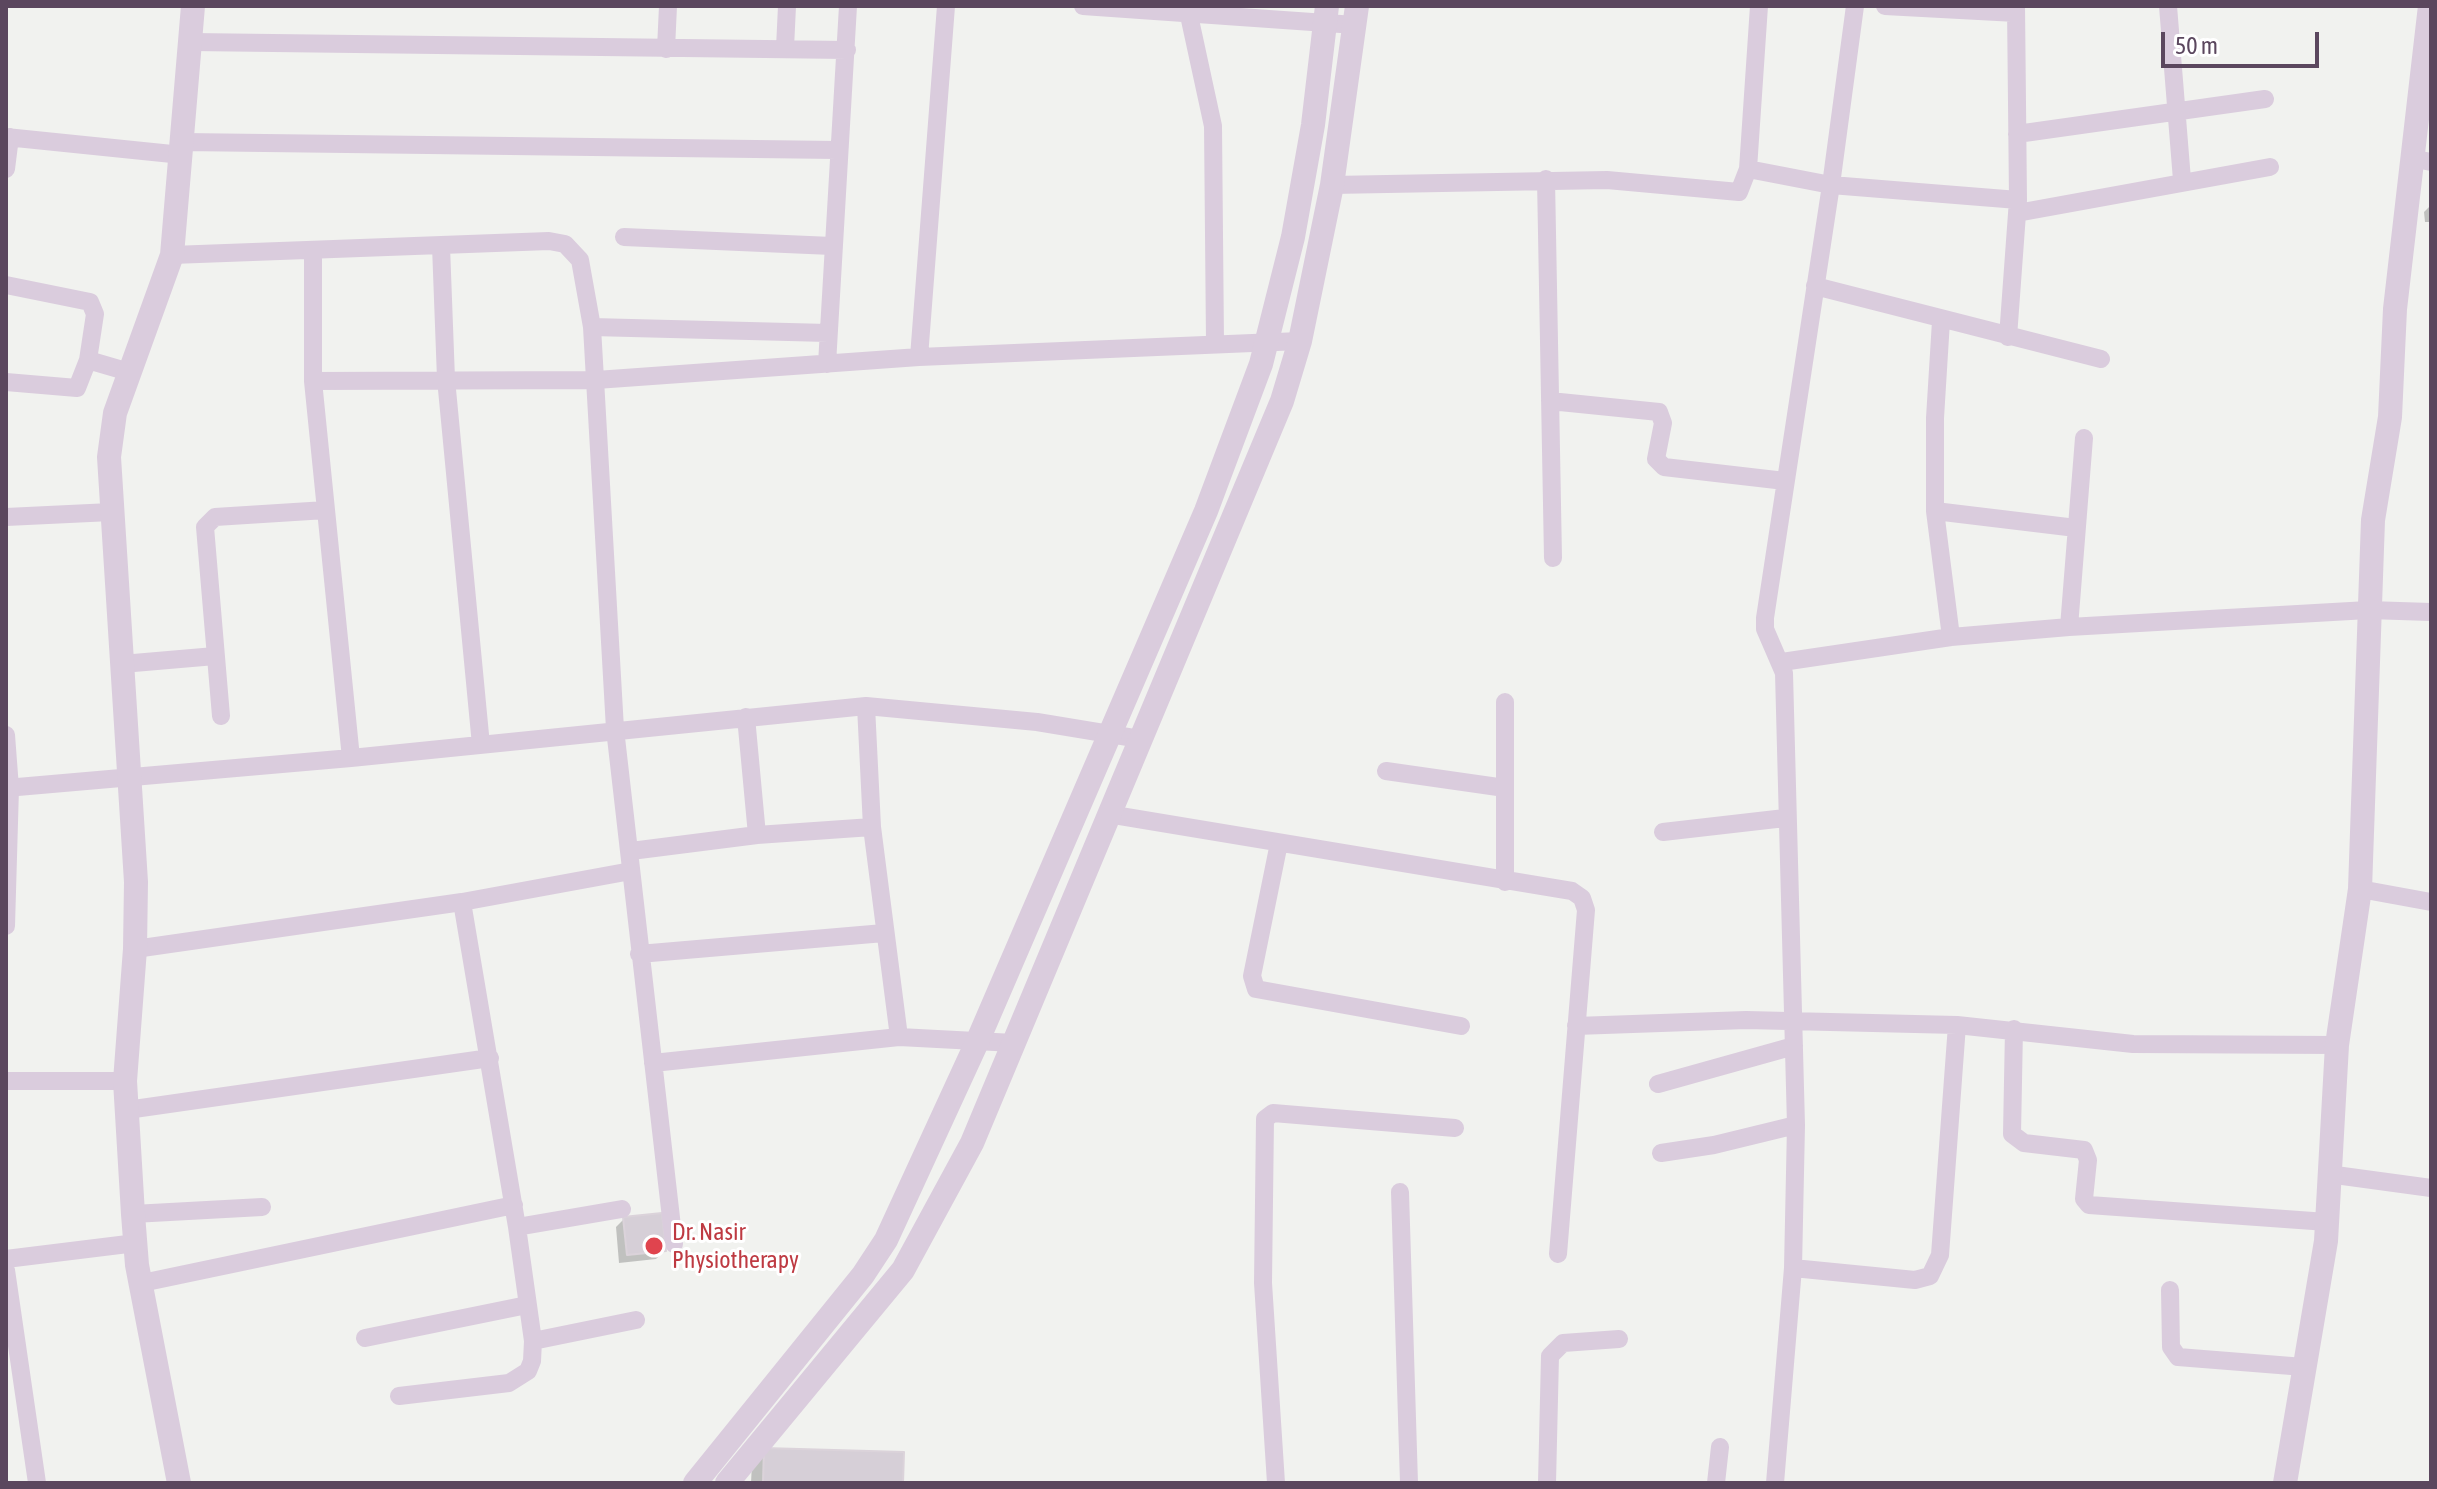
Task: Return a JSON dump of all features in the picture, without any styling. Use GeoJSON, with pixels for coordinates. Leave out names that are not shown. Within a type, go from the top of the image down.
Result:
{"type":"FeatureCollection","features":[{"type":"Feature","properties":{"kind":"street"},"geometry":{"type":"LineString","coordinates":[[179,1483],[142,1283],[133,1214],[125,1081],[135,949],[131,779],[109,457],[115,413],[172,255],[193,6]]}},
{"type":"Feature","properties":{"kind":"street"},"geometry":{"type":"LineString","coordinates":[[666,49],[668,6]]}},
{"type":"Feature","properties":{"kind":"street"},"geometry":{"type":"LineString","coordinates":[[785,48],[787,6]]}},
{"type":"Feature","properties":{"kind":"street"},"geometry":{"type":"LineString","coordinates":[[827,364],[837,150],[848,6]]}},
{"type":"Feature","properties":{"kind":"street"},"geometry":{"type":"LineString","coordinates":[[919,357],[946,6]]}},
{"type":"Feature","properties":{"kind":"street"},"geometry":{"type":"LineString","coordinates":[[727,1483],[903,1270],[972,1143],[1235,518],[1282,401],[1300,341],[1332,185],[1356,16],[1083,6]]}},
{"type":"Feature","properties":{"kind":"street"},"geometry":{"type":"LineString","coordinates":[[1332,185],[1607,180],[1733,194],[1744,187],[1748,169],[1759,6]]}},
{"type":"Feature","properties":{"kind":"street"},"geometry":{"type":"LineString","coordinates":[[1775,1483],[1793,1268],[1796,1125],[1782,662],[1765,629],[1765,618],[1855,6]]}},
{"type":"Feature","properties":{"kind":"street"},"geometry":{"type":"LineString","coordinates":[[1885,6],[2016,9],[2018,206],[2008,337]]}},
{"type":"Feature","properties":{"kind":"street"},"geometry":{"type":"LineString","coordinates":[[2168,6],[2182,180]]}},
{"type":"Feature","properties":{"kind":"street"},"geometry":{"type":"LineString","coordinates":[[2285,1483],[2327,1222],[2337,1045],[2360,889],[2373,520],[2390,417],[2395,309],[2421,160],[2430,6]]}},
{"type":"Feature","properties":{"kind":"street"},"geometry":{"type":"LineString","coordinates":[[1188,11],[1213,126],[1215,342]]}},
{"type":"Feature","properties":{"kind":"street"},"geometry":{"type":"LineString","coordinates":[[695,1483],[863,1275],[886,1240],[978,1040],[1206,511],[1261,364],[1293,237],[1313,125],[1326,15]]}},
{"type":"Feature","properties":{"kind":"street"},"geometry":{"type":"LineString","coordinates":[[191,42],[847,50]]}},
{"type":"Feature","properties":{"kind":"street"},"geometry":{"type":"LineString","coordinates":[[2017,134],[2265,99]]}},
{"type":"Feature","properties":{"kind":"street"},"geometry":{"type":"LineString","coordinates":[[6,169],[8,137],[183,149],[837,150]]}},
{"type":"Feature","properties":{"kind":"street"},"geometry":{"type":"LineString","coordinates":[[1748,169],[1831,185],[2018,206],[2270,167]]}},
{"type":"Feature","properties":{"kind":"street"},"geometry":{"type":"LineString","coordinates":[[1546,179],[1553,558]]}},
{"type":"Feature","properties":{"kind":"street"},"geometry":{"type":"LineString","coordinates":[[624,237],[832,246]]}},
{"type":"Feature","properties":{"kind":"street"},"geometry":{"type":"LineString","coordinates":[[172,255],[549,241],[565,244],[580,260],[592,327],[596,380],[615,729],[674,1244]]}},
{"type":"Feature","properties":{"kind":"street"},"geometry":{"type":"LineString","coordinates":[[441,246],[446,379],[481,745]]}},
{"type":"Feature","properties":{"kind":"street"},"geometry":{"type":"LineString","coordinates":[[313,251],[313,381],[351,758]]}},
{"type":"Feature","properties":{"kind":"street"},"geometry":{"type":"LineString","coordinates":[[6,285],[90,302],[95,314],[88,360],[77,388],[6,382]]}},
{"type":"Feature","properties":{"kind":"street"},"geometry":{"type":"LineString","coordinates":[[1815,286],[1941,321],[2101,359]]}},
{"type":"Feature","properties":{"kind":"street"},"geometry":{"type":"LineString","coordinates":[[1941,321],[1935,418],[1935,511],[1951,637]]}},
{"type":"Feature","properties":{"kind":"street"},"geometry":{"type":"LineString","coordinates":[[592,327],[828,333]]}},
{"type":"Feature","properties":{"kind":"street"},"geometry":{"type":"LineString","coordinates":[[313,381],[596,380],[919,357],[1215,342],[1300,341]]}},
{"type":"Feature","properties":{"kind":"street"},"geometry":{"type":"LineString","coordinates":[[88,360],[129,372]]}},
{"type":"Feature","properties":{"kind":"street"},"geometry":{"type":"LineString","coordinates":[[1550,401],[1659,412],[1663,423],[1656,459],[1664,467],[1785,481]]}},
{"type":"Feature","properties":{"kind":"street"},"geometry":{"type":"LineString","coordinates":[[2069,627],[2084,438]]}},
{"type":"Feature","properties":{"kind":"street"},"geometry":{"type":"LineString","coordinates":[[221,716],[204,533],[209,520],[215,517],[326,510]]}},
{"type":"Feature","properties":{"kind":"street"},"geometry":{"type":"LineString","coordinates":[[1935,511],[2076,528]]}},
{"type":"Feature","properties":{"kind":"street"},"geometry":{"type":"LineString","coordinates":[[6,517],[111,512]]}},
{"type":"Feature","properties":{"kind":"street"},"geometry":{"type":"LineString","coordinates":[[1782,662],[1951,637],[2069,627],[2368,610],[2431,612]]}},
{"type":"Feature","properties":{"kind":"street"},"geometry":{"type":"LineString","coordinates":[[122,664],[215,656]]}},
{"type":"Feature","properties":{"kind":"street"},"geometry":{"type":"LineString","coordinates":[[1505,702],[1505,882]]}},
{"type":"Feature","properties":{"kind":"street"},"geometry":{"type":"LineString","coordinates":[[8,788],[351,758],[866,706],[1109,731],[1140,739]]}},
{"type":"Feature","properties":{"kind":"street"},"geometry":{"type":"LineString","coordinates":[[866,706],[872,827],[899,1037]]}},
{"type":"Feature","properties":{"kind":"street"},"geometry":{"type":"LineString","coordinates":[[746,717],[757,835]]}},
{"type":"Feature","properties":{"kind":"street"},"geometry":{"type":"LineString","coordinates":[[6,735],[6,926]]}},
{"type":"Feature","properties":{"kind":"street"},"geometry":{"type":"LineString","coordinates":[[1386,771],[1505,788]]}},
{"type":"Feature","properties":{"kind":"street"},"geometry":{"type":"LineString","coordinates":[[1108,814],[1572,891],[1582,898],[1586,910],[1558,1254]]}},
{"type":"Feature","properties":{"kind":"street"},"geometry":{"type":"LineString","coordinates":[[1663,832],[1785,818]]}},
{"type":"Feature","properties":{"kind":"street"},"geometry":{"type":"LineString","coordinates":[[631,851],[757,835],[872,827]]}},
{"type":"Feature","properties":{"kind":"street"},"geometry":{"type":"LineString","coordinates":[[1279,843],[1252,976],[1256,989],[1461,1026]]}},
{"type":"Feature","properties":{"kind":"street"},"geometry":{"type":"LineString","coordinates":[[135,949],[462,902],[631,871]]}},
{"type":"Feature","properties":{"kind":"street"},"geometry":{"type":"LineString","coordinates":[[2360,889],[2431,902]]}},
{"type":"Feature","properties":{"kind":"street"},"geometry":{"type":"LineString","coordinates":[[399,1396],[509,1383],[528,1371],[533,1341],[514,1205],[462,902]]}},
{"type":"Feature","properties":{"kind":"street"},"geometry":{"type":"LineString","coordinates":[[639,954],[884,933]]}},
{"type":"Feature","properties":{"kind":"street"},"geometry":{"type":"LineString","coordinates":[[1576,1026],[1792,1021],[1957,1025],[2133,1044],[2337,1045]]}},
{"type":"Feature","properties":{"kind":"street"},"geometry":{"type":"LineString","coordinates":[[1793,1268],[1915,1280],[1930,1276],[1940,1255],[1957,1025]]}},
{"type":"Feature","properties":{"kind":"street"},"geometry":{"type":"LineString","coordinates":[[2014,1029],[2012,1134],[2024,1143],[2084,1150],[2088,1160],[2084,1199],[2089,1205],[2327,1222]]}},
{"type":"Feature","properties":{"kind":"street"},"geometry":{"type":"LineString","coordinates":[[653,1063],[899,1037],[1014,1043]]}},
{"type":"Feature","properties":{"kind":"street"},"geometry":{"type":"LineString","coordinates":[[1658,1084],[1794,1046]]}},
{"type":"Feature","properties":{"kind":"street"},"geometry":{"type":"LineString","coordinates":[[127,1110],[490,1058]]}},
{"type":"Feature","properties":{"kind":"street"},"geometry":{"type":"LineString","coordinates":[[6,1081],[125,1081]]}},
{"type":"Feature","properties":{"kind":"street"},"geometry":{"type":"LineString","coordinates":[[1276,1483],[1263,1283],[1265,1119],[1273,1113],[1455,1128]]}},
{"type":"Feature","properties":{"kind":"street"},"geometry":{"type":"LineString","coordinates":[[1661,1153],[1714,1145],[1796,1125]]}},
{"type":"Feature","properties":{"kind":"street"},"geometry":{"type":"LineString","coordinates":[[2328,1174],[2431,1188]]}},
{"type":"Feature","properties":{"kind":"street"},"geometry":{"type":"LineString","coordinates":[[1400,1192],[1409,1483]]}},
{"type":"Feature","properties":{"kind":"street"},"geometry":{"type":"LineString","coordinates":[[142,1283],[514,1205]]}},
{"type":"Feature","properties":{"kind":"street"},"geometry":{"type":"LineString","coordinates":[[133,1214],[262,1207]]}},
{"type":"Feature","properties":{"kind":"street"},"geometry":{"type":"LineString","coordinates":[[517,1227],[622,1209]]}},
{"type":"Feature","properties":{"kind":"street"},"geometry":{"type":"LineString","coordinates":[[6,1259],[136,1243]]}},
{"type":"Feature","properties":{"kind":"street"},"geometry":{"type":"LineString","coordinates":[[6,1270],[37,1483]]}},
{"type":"Feature","properties":{"kind":"street"},"geometry":{"type":"LineString","coordinates":[[2170,1290],[2171,1347],[2178,1357],[2304,1367]]}},
{"type":"Feature","properties":{"kind":"street"},"geometry":{"type":"LineString","coordinates":[[365,1338],[527,1305]]}},
{"type":"Feature","properties":{"kind":"street"},"geometry":{"type":"LineString","coordinates":[[533,1341],[636,1320]]}},
{"type":"Feature","properties":{"kind":"street"},"geometry":{"type":"LineString","coordinates":[[1547,1483],[1550,1356],[1563,1343],[1619,1339]]}},
{"type":"Feature","properties":{"kind":"street"},"geometry":{"type":"LineString","coordinates":[[1716,1483],[1720,1447]]}},
{"type":"Feature","properties":{"kind":"building"},"geometry":{"type":"Polygon","coordinates":[[[662,1213],[666,1251],[627,1255],[623,1217],[662,1213]]]}},
{"type":"Feature","properties":{"kind":"building"},"geometry":{"type":"Polygon","coordinates":[[[764,1448],[904,1452],[903,1483],[763,1483],[764,1448]]]}},
{"type":"Feature","properties":{"kind":"place","name":"Dr. Nasir Physiotherapy"},"geometry":{"type":"Point","coordinates":[654,1246]}}]}
